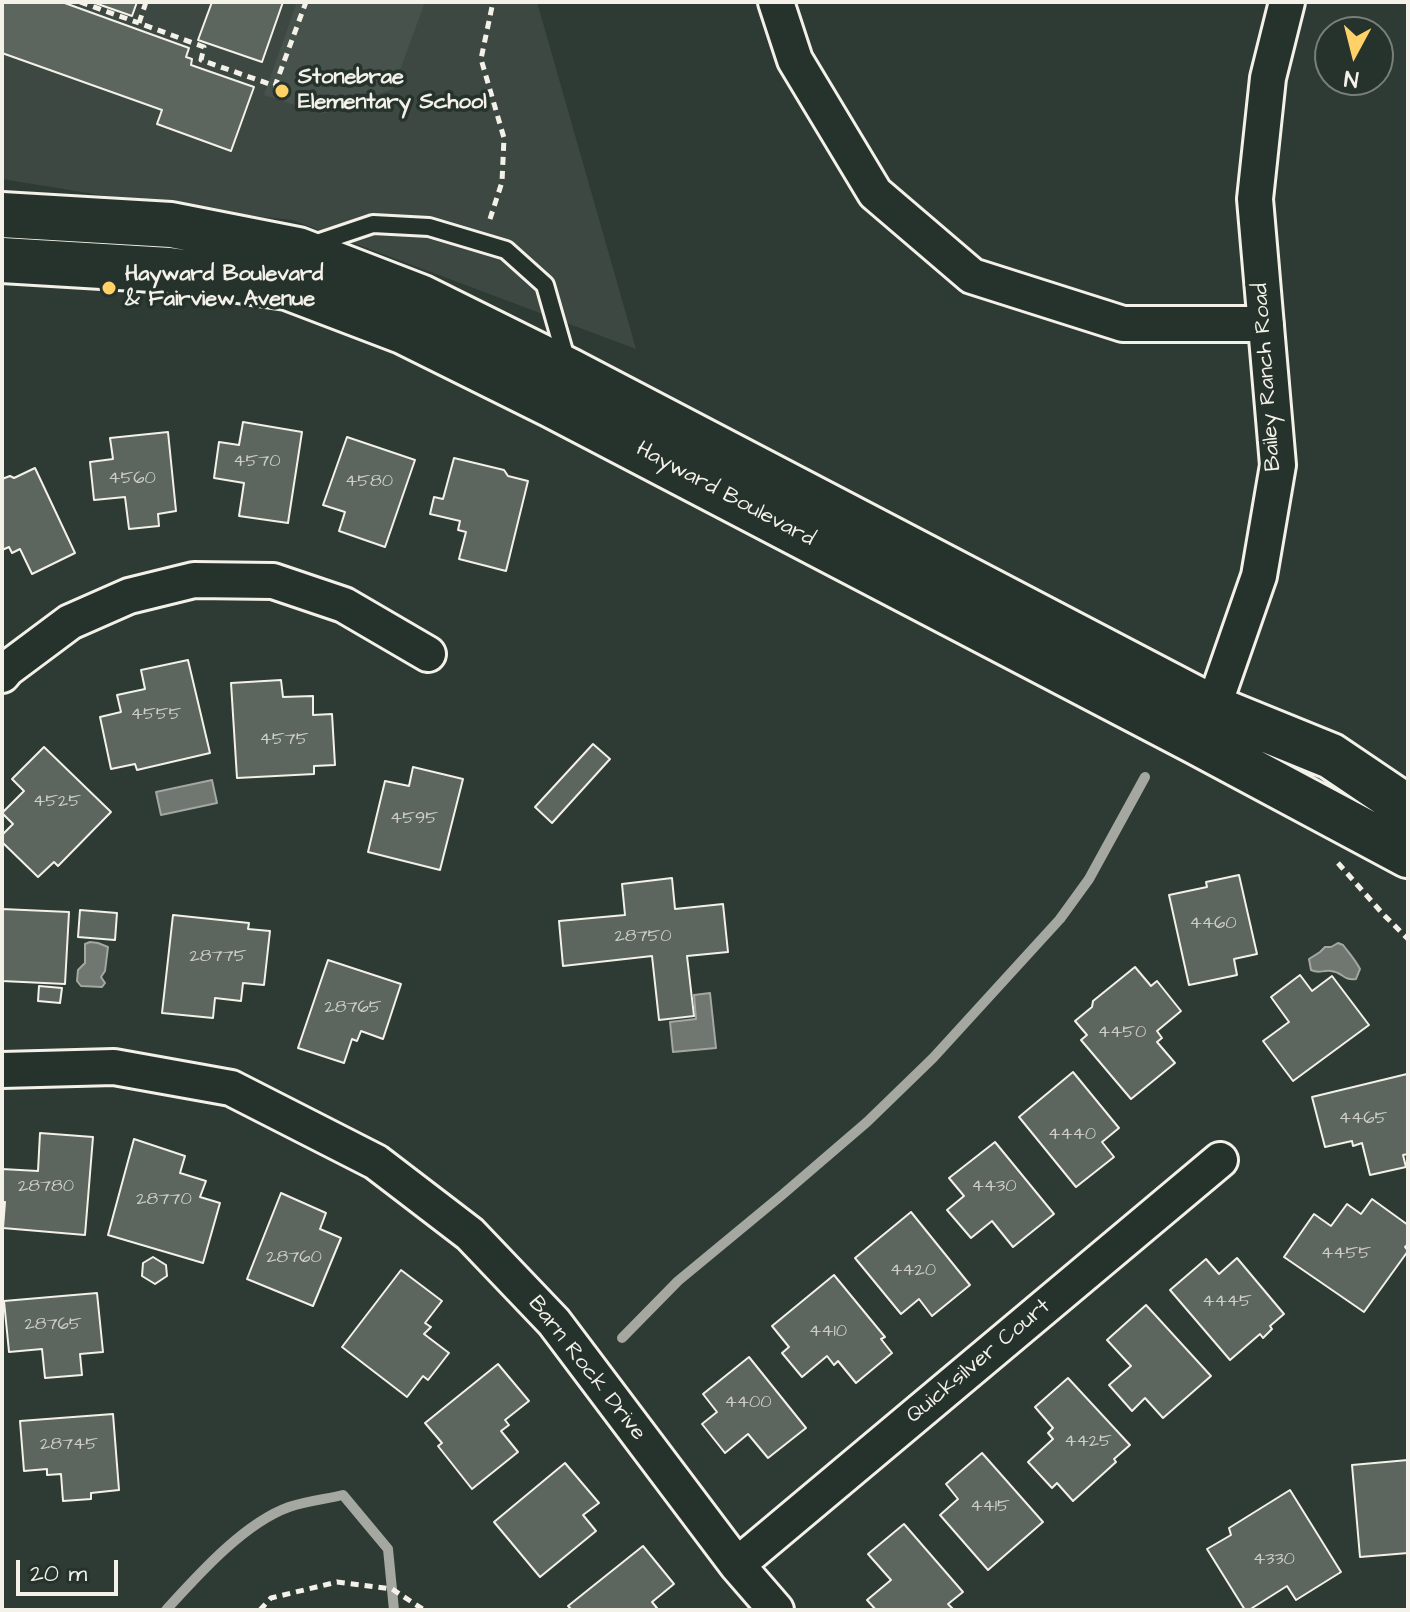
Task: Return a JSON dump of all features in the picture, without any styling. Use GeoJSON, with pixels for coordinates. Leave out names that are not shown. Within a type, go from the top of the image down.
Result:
{"type":"FeatureCollection","features":[{"type":"Feature","properties":{"kind":"main road","name":"Hayward Boulevard"},"geometry":{"type":"LineString","coordinates":[[2,215],[171,225],[298,250],[420,297],[569,371],[1204,724],[1408,855]]}},
{"type":"Feature","properties":{"kind":"main road","name":"Hayward Boulevard"},"geometry":{"type":"LineString","coordinates":[[2,260],[169,270],[287,287],[405,332],[1204,724],[1331,756],[1408,808]]}},
{"type":"Feature","properties":{"kind":"street"},"geometry":{"type":"LineString","coordinates":[[776,2],[795,60],[875,193],[972,276],[1123,324],[1266,324]]}},
{"type":"Feature","properties":{"kind":"street","name":"Bailey Ranch Road"},"geometry":{"type":"LineString","coordinates":[[1204,724],[1259,576],[1278,465],[1255,199],[1268,78],[1287,2]]}},
{"type":"Feature","properties":{"kind":"street"},"geometry":{"type":"LineString","coordinates":[[2,675],[70,622],[129,596],[194,580],[273,581],[344,605],[428,654]]}},
{"type":"Feature","properties":{"kind":"street","name":"Barn Rock Drive"},"geometry":{"type":"LineString","coordinates":[[2,1070],[114,1067],[231,1088],[376,1162],[470,1234],[554,1322],[737,1565],[776,1610]]}},
{"type":"Feature","properties":{"kind":"street","name":"Quicksilver Court"},"geometry":{"type":"LineString","coordinates":[[737,1565],[1220,1160]]}},
{"type":"Feature","properties":{"kind":"lane"},"geometry":{"type":"LineString","coordinates":[[298,250],[373,224],[429,227],[506,250],[545,285],[569,371]]}},
{"type":"Feature","properties":{"kind":"path"},"geometry":{"type":"LineString","coordinates":[[80,2],[204,47],[201,60],[275,86],[306,2]]}},
{"type":"Feature","properties":{"kind":"path"},"geometry":{"type":"LineString","coordinates":[[139,23],[146,2]]}},
{"type":"Feature","properties":{"kind":"path"},"geometry":{"type":"LineString","coordinates":[[483,243],[502,182],[503,167],[504,138],[481,59],[493,2]]}},
{"type":"Feature","properties":{"kind":"path"},"geometry":{"type":"LineString","coordinates":[[1335,860],[1408,939]]}},
{"type":"Feature","properties":{"kind":"path"},"geometry":{"type":"LineString","coordinates":[[260,1610],[271,1598],[337,1582],[392,1589],[424,1610]]}},
{"type":"Feature","properties":{"kind":"shaded area","name":"Stonebrae Elementary School"},"geometry":{"type":"Polygon","coordinates":[[[2,2],[537,2],[636,349],[292,220],[174,207],[2,179],[2,2]]]}},
{"type":"Feature","properties":{"kind":"shaded area"},"geometry":{"type":"Polygon","coordinates":[[[297,2],[425,2],[393,89],[322,114],[264,95],[297,2]]]}},
{"type":"Feature","properties":{"kind":"shaded area"},"geometry":{"type":"Polygon","coordinates":[[[212,780],[217,803],[161,815],[156,792],[212,780]]]}},
{"type":"Feature","properties":{"kind":"shaded area"},"geometry":{"type":"Polygon","coordinates":[[[90,942],[108,947],[105,971],[101,977],[105,983],[102,987],[81,986],[77,981],[78,970],[85,963],[85,944],[90,942]]]}},
{"type":"Feature","properties":{"kind":"shaded area"},"geometry":{"type":"Polygon","coordinates":[[[1338,943],[1343,945],[1360,969],[1356,979],[1348,979],[1335,972],[1311,970],[1309,959],[1325,947],[1338,943]]]}},
{"type":"Feature","properties":{"kind":"shaded area"},"geometry":{"type":"Polygon","coordinates":[[[710,993],[716,1048],[673,1052],[670,1022],[696,1019],[694,995],[710,993]]]}},
{"type":"Feature","properties":{"kind":"building"},"geometry":{"type":"Polygon","coordinates":[[[2,2],[62,2],[189,48],[186,57],[192,59],[191,65],[254,87],[231,151],[157,124],[162,110],[2,53],[2,2]]]}},
{"type":"Feature","properties":{"kind":"building"},"geometry":{"type":"Polygon","coordinates":[[[92,2],[137,2],[132,16],[92,2]]]}},
{"type":"Feature","properties":{"kind":"building"},"geometry":{"type":"Polygon","coordinates":[[[212,2],[283,2],[262,62],[198,40],[212,2]]]}},
{"type":"Feature","properties":{"kind":"building"},"geometry":{"type":"Polygon","coordinates":[[[243,422],[302,432],[288,523],[239,516],[244,483],[214,478],[219,442],[239,445],[243,422]]]}},
{"type":"Feature","properties":{"kind":"building"},"geometry":{"type":"Polygon","coordinates":[[[168,432],[176,511],[158,514],[159,526],[129,529],[125,497],[94,500],[90,462],[113,459],[110,438],[168,432]]]}},
{"type":"Feature","properties":{"kind":"building"},"geometry":{"type":"Polygon","coordinates":[[[347,437],[415,460],[385,547],[339,531],[345,512],[323,505],[347,437]]]}},
{"type":"Feature","properties":{"kind":"building"},"geometry":{"type":"Polygon","coordinates":[[[454,458],[504,470],[508,476],[528,481],[506,571],[459,559],[466,532],[458,530],[460,521],[430,514],[434,497],[443,499],[454,458]]]}},
{"type":"Feature","properties":{"kind":"building"},"geometry":{"type":"Polygon","coordinates":[[[35,468],[75,553],[32,574],[20,549],[12,553],[9,547],[2,550],[2,479],[14,478],[35,468]]]}},
{"type":"Feature","properties":{"kind":"building"},"geometry":{"type":"Polygon","coordinates":[[[188,660],[210,753],[137,770],[135,764],[111,769],[100,717],[121,712],[117,695],[145,689],[141,670],[188,660]]]}},
{"type":"Feature","properties":{"kind":"building"},"geometry":{"type":"Polygon","coordinates":[[[281,680],[283,697],[313,696],[313,715],[332,714],[335,765],[314,766],[314,774],[237,778],[231,683],[281,680]]]}},
{"type":"Feature","properties":{"kind":"building"},"geometry":{"type":"Polygon","coordinates":[[[593,744],[610,759],[552,823],[535,807],[593,744]]]}},
{"type":"Feature","properties":{"kind":"building"},"geometry":{"type":"Polygon","coordinates":[[[44,747],[111,812],[58,866],[54,862],[38,877],[2,842],[2,835],[13,824],[2,813],[24,791],[12,779],[44,747]]]}},
{"type":"Feature","properties":{"kind":"building"},"geometry":{"type":"Polygon","coordinates":[[[413,767],[463,779],[440,870],[368,852],[385,781],[409,786],[413,767]]]}},
{"type":"Feature","properties":{"kind":"building"},"geometry":{"type":"Polygon","coordinates":[[[1239,875],[1257,954],[1234,959],[1237,975],[1189,985],[1169,895],[1207,887],[1206,882],[1239,875]]]}},
{"type":"Feature","properties":{"kind":"building"},"geometry":{"type":"Polygon","coordinates":[[[672,878],[675,909],[723,904],[728,952],[687,956],[694,1016],[659,1020],[652,956],[563,966],[559,921],[625,915],[622,884],[672,878]]]}},
{"type":"Feature","properties":{"kind":"building"},"geometry":{"type":"Polygon","coordinates":[[[2,909],[69,912],[65,984],[2,981],[2,909]]]}},
{"type":"Feature","properties":{"kind":"building"},"geometry":{"type":"Polygon","coordinates":[[[80,910],[117,913],[115,940],[78,937],[80,910]]]}},
{"type":"Feature","properties":{"kind":"building"},"geometry":{"type":"Polygon","coordinates":[[[173,915],[249,923],[248,929],[270,931],[264,985],[243,983],[241,1001],[215,998],[213,1018],[162,1013],[173,915]]]}},
{"type":"Feature","properties":{"kind":"building"},"geometry":{"type":"Polygon","coordinates":[[[328,960],[401,984],[383,1039],[361,1031],[357,1041],[352,1039],[344,1063],[298,1048],[328,960]]]}},
{"type":"Feature","properties":{"kind":"building"},"geometry":{"type":"Polygon","coordinates":[[[1135,967],[1151,986],[1157,981],[1181,1011],[1157,1031],[1162,1038],[1157,1042],[1175,1063],[1131,1099],[1081,1040],[1087,1035],[1075,1021],[1092,1007],[1093,1001],[1135,967]]]}},
{"type":"Feature","properties":{"kind":"building"},"geometry":{"type":"Polygon","coordinates":[[[1300,975],[1312,991],[1332,976],[1369,1025],[1293,1081],[1263,1041],[1289,1022],[1271,997],[1300,975]]]}},
{"type":"Feature","properties":{"kind":"building"},"geometry":{"type":"Polygon","coordinates":[[[39,986],[62,988],[60,1003],[38,1001],[39,986]]]}},
{"type":"Feature","properties":{"kind":"building"},"geometry":{"type":"Polygon","coordinates":[[[1073,1072],[1119,1128],[1102,1142],[1114,1157],[1076,1187],[1019,1117],[1073,1072]]]}},
{"type":"Feature","properties":{"kind":"building"},"geometry":{"type":"Polygon","coordinates":[[[1407,1074],[1408,1154],[1403,1155],[1406,1167],[1370,1175],[1362,1143],[1353,1146],[1352,1141],[1325,1147],[1312,1097],[1407,1074]]]}},
{"type":"Feature","properties":{"kind":"building"},"geometry":{"type":"Polygon","coordinates":[[[40,1133],[93,1137],[85,1235],[3,1228],[5,1202],[2,1202],[2,1169],[38,1171],[40,1133]]]}},
{"type":"Feature","properties":{"kind":"building"},"geometry":{"type":"Polygon","coordinates":[[[134,1139],[185,1156],[180,1173],[206,1181],[200,1197],[220,1203],[203,1263],[108,1235],[134,1139]]]}},
{"type":"Feature","properties":{"kind":"building"},"geometry":{"type":"Polygon","coordinates":[[[995,1142],[1054,1214],[1013,1247],[992,1221],[971,1238],[947,1210],[964,1196],[949,1178],[995,1142]]]}},
{"type":"Feature","properties":{"kind":"building"},"geometry":{"type":"Polygon","coordinates":[[[281,1193],[326,1213],[320,1229],[341,1238],[313,1306],[247,1279],[281,1193]]]}},
{"type":"Feature","properties":{"kind":"building"},"geometry":{"type":"Polygon","coordinates":[[[1372,1199],[1408,1225],[1408,1244],[1405,1247],[1408,1251],[1364,1312],[1284,1257],[1314,1214],[1331,1226],[1347,1204],[1361,1214],[1372,1199]]]}},
{"type":"Feature","properties":{"kind":"building"},"geometry":{"type":"Polygon","coordinates":[[[911,1212],[970,1285],[932,1316],[919,1299],[901,1314],[855,1258],[911,1212]]]}},
{"type":"Feature","properties":{"kind":"building"},"geometry":{"type":"Polygon","coordinates":[[[153,1257],[166,1265],[167,1276],[155,1284],[142,1276],[143,1263],[153,1257]]]}},
{"type":"Feature","properties":{"kind":"building"},"geometry":{"type":"Polygon","coordinates":[[[1237,1258],[1284,1314],[1270,1326],[1272,1329],[1263,1338],[1260,1334],[1230,1360],[1170,1290],[1206,1259],[1219,1274],[1237,1258]]]}},
{"type":"Feature","properties":{"kind":"building"},"geometry":{"type":"Polygon","coordinates":[[[401,1270],[442,1301],[425,1323],[431,1327],[424,1334],[449,1353],[428,1380],[423,1376],[407,1397],[342,1347],[401,1270]]]}},
{"type":"Feature","properties":{"kind":"building"},"geometry":{"type":"Polygon","coordinates":[[[834,1275],[885,1337],[881,1339],[892,1353],[856,1383],[838,1361],[834,1365],[827,1356],[802,1377],[782,1353],[789,1347],[772,1326],[834,1275]]]}},
{"type":"Feature","properties":{"kind":"building"},"geometry":{"type":"Polygon","coordinates":[[[97,1293],[103,1352],[80,1354],[82,1375],[45,1378],[42,1349],[9,1352],[4,1301],[97,1293]]]}},
{"type":"Feature","properties":{"kind":"building"},"geometry":{"type":"Polygon","coordinates":[[[1146,1305],[1211,1376],[1163,1418],[1145,1398],[1132,1411],[1109,1385],[1131,1366],[1107,1340],[1146,1305]]]}},
{"type":"Feature","properties":{"kind":"building"},"geometry":{"type":"Polygon","coordinates":[[[749,1357],[806,1428],[768,1458],[748,1434],[725,1453],[702,1424],[717,1412],[703,1394],[749,1357]]]}},
{"type":"Feature","properties":{"kind":"building"},"geometry":{"type":"Polygon","coordinates":[[[498,1364],[529,1401],[505,1420],[509,1425],[501,1431],[518,1452],[472,1489],[438,1446],[442,1443],[425,1423],[498,1364]]]}},
{"type":"Feature","properties":{"kind":"building"},"geometry":{"type":"Polygon","coordinates":[[[1068,1378],[1130,1445],[1073,1501],[1057,1483],[1052,1488],[1028,1462],[1053,1439],[1048,1433],[1053,1428],[1035,1407],[1068,1378]]]}},
{"type":"Feature","properties":{"kind":"building"},"geometry":{"type":"Polygon","coordinates":[[[113,1414],[119,1490],[91,1493],[91,1499],[63,1501],[61,1474],[47,1475],[47,1469],[24,1471],[20,1421],[113,1414]]]}},
{"type":"Feature","properties":{"kind":"building"},"geometry":{"type":"Polygon","coordinates":[[[982,1453],[1043,1522],[988,1570],[940,1515],[958,1499],[946,1484],[982,1453]]]}},
{"type":"Feature","properties":{"kind":"building"},"geometry":{"type":"Polygon","coordinates":[[[1408,1460],[1408,1553],[1360,1557],[1352,1465],[1408,1460]]]}},
{"type":"Feature","properties":{"kind":"building"},"geometry":{"type":"Polygon","coordinates":[[[565,1463],[599,1503],[583,1515],[596,1531],[540,1577],[494,1522],[565,1463]]]}},
{"type":"Feature","properties":{"kind":"building"},"geometry":{"type":"Polygon","coordinates":[[[1290,1490],[1341,1572],[1296,1600],[1287,1586],[1245,1610],[1207,1549],[1231,1535],[1229,1528],[1290,1490]]]}},
{"type":"Feature","properties":{"kind":"building"},"geometry":{"type":"Polygon","coordinates":[[[904,1524],[963,1592],[948,1604],[954,1610],[876,1610],[867,1600],[891,1580],[868,1554],[904,1524]]]}},
{"type":"Feature","properties":{"kind":"building"},"geometry":{"type":"Polygon","coordinates":[[[643,1546],[674,1584],[652,1602],[657,1608],[572,1610],[568,1606],[643,1546]]]}},
{"type":"Feature","properties":{"kind":"waterway"},"geometry":{"type":"LineString","coordinates":[[622,1338],[678,1281],[867,1122],[933,1058],[1060,919],[1089,879],[1145,777]]}},
{"type":"Feature","properties":{"kind":"waterway"},"geometry":{"type":"LineString","coordinates":[[166,1610],[223,1551],[255,1525],[289,1507],[343,1495],[388,1549],[394,1610]]}},
{"type":"Feature","properties":{"kind":"place","name":"Stonebrae Elementary School"},"geometry":{"type":"Point","coordinates":[282,91]}},
{"type":"Feature","properties":{"kind":"place","name":"Hayward Boulevard & Fairview Avenue"},"geometry":{"type":"Point","coordinates":[109,288]}}]}
